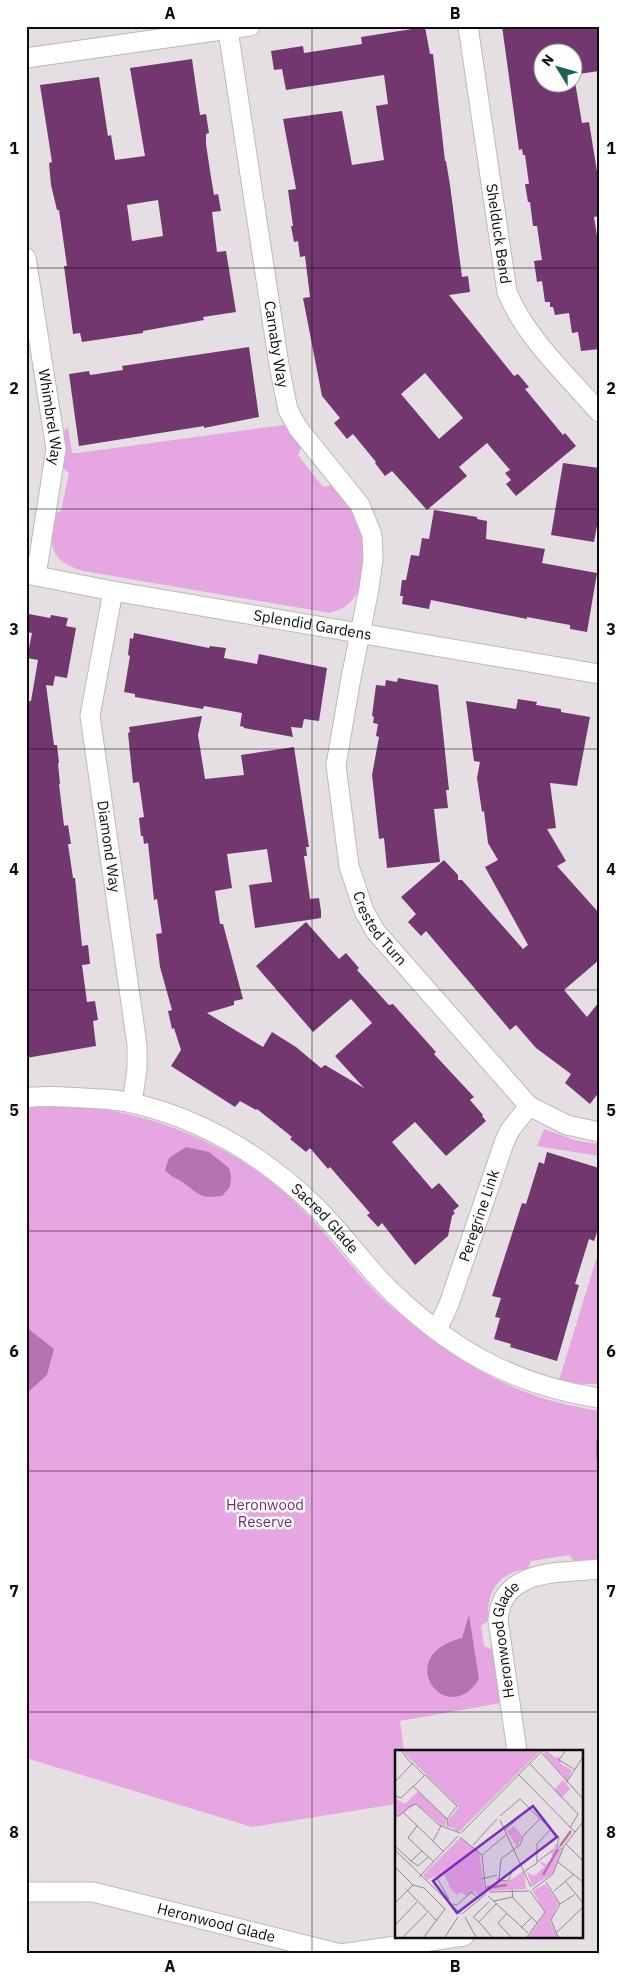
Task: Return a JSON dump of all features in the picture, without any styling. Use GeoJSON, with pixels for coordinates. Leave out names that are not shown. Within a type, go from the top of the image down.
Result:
{"type":"FeatureCollection","features":[{"type":"Feature","properties":{"kind":"street"},"geometry":{"type":"LineString","coordinates":[[26,58],[250,26]]}},
{"type":"Feature","properties":{"kind":"street","name":"Shelduck Bend"},"geometry":{"type":"LineString","coordinates":[[468,26],[507,292],[518,316],[530,333],[599,412]]}},
{"type":"Feature","properties":{"kind":"street","name":"Carnaby Way"},"geometry":{"type":"LineString","coordinates":[[228,30],[279,365],[288,410],[298,428],[360,505],[372,535],[373,559],[360,632]]}},
{"type":"Feature","properties":{"kind":"street","name":"Whimbrel Way"},"geometry":{"type":"LineString","coordinates":[[26,258],[56,449],[31,575]]}},
{"type":"Feature","properties":{"kind":"street","name":"Splendid Gardens"},"geometry":{"type":"LineString","coordinates":[[31,575],[113,591],[599,674]]}},
{"type":"Feature","properties":{"kind":"street","name":"Diamond Way"},"geometry":{"type":"LineString","coordinates":[[113,591],[90,716],[137,1045],[138,1069],[132,1103]]}},
{"type":"Feature","properties":{"kind":"street","name":"Crested Turn"},"geometry":{"type":"LineString","coordinates":[[360,632],[336,765],[349,866],[364,911],[376,932],[529,1106],[567,1125],[599,1132]]}},
{"type":"Feature","properties":{"kind":"street","name":"Sacred Glade"},"geometry":{"type":"LineString","coordinates":[[26,1098],[57,1096],[132,1103],[197,1125],[234,1144],[264,1162],[291,1184],[319,1210],[395,1295],[463,1349],[503,1371],[544,1387],[598,1398]]}},
{"type":"Feature","properties":{"kind":"street","name":"Peregrine Link"},"geometry":{"type":"LineString","coordinates":[[437,1330],[449,1304],[504,1143],[510,1130],[529,1106]]}},
{"type":"Feature","properties":{"kind":"street","name":"Heronwood Glade"},"geometry":{"type":"LineString","coordinates":[[517,1750],[498,1620],[502,1603],[519,1582],[532,1577],[599,1569]]}},
{"type":"Feature","properties":{"kind":"street","name":"Heronwood Glade"},"geometry":{"type":"LineString","coordinates":[[26,1892],[93,1892],[341,1954],[450,1938]]}},
{"type":"Feature","properties":{"kind":"green space"},"geometry":{"type":"Polygon","coordinates":[[[284,425],[301,448],[298,455],[323,487],[332,485],[352,510],[361,527],[365,548],[359,588],[354,599],[341,609],[330,613],[83,571],[64,562],[54,551],[52,544],[53,515],[61,511],[69,473],[62,467],[63,455],[65,455],[66,451],[62,449],[62,433],[68,427],[72,453],[78,453],[284,425]]]}},
{"type":"Feature","properties":{"kind":"green space","name":"Heronwood Reserve"},"geometry":{"type":"Polygon","coordinates":[[[40,1106],[71,1106],[119,1112],[177,1129],[232,1155],[257,1171],[303,1210],[382,1299],[427,1336],[461,1360],[517,1389],[551,1401],[599,1411],[599,1560],[574,1561],[569,1555],[531,1561],[528,1569],[509,1574],[496,1585],[489,1601],[488,1621],[481,1626],[484,1646],[493,1650],[501,1703],[400,1721],[404,1750],[395,1750],[395,1804],[252,1827],[26,1758],[26,1109],[40,1106]]]}},
{"type":"Feature","properties":{"kind":"green space"},"geometry":{"type":"Polygon","coordinates":[[[544,1129],[578,1141],[599,1144],[599,1156],[537,1146],[544,1129]]]}},
{"type":"Feature","properties":{"kind":"green space"},"geometry":{"type":"Polygon","coordinates":[[[599,1250],[599,1384],[559,1380],[599,1250]]]}},
{"type":"Feature","properties":{"kind":"shaded area"},"geometry":{"type":"Polygon","coordinates":[[[186,1147],[209,1152],[229,1168],[231,1177],[230,1187],[222,1196],[202,1196],[165,1170],[169,1158],[186,1147]]]}},
{"type":"Feature","properties":{"kind":"shaded area"},"geometry":{"type":"Polygon","coordinates":[[[26,1327],[54,1349],[47,1375],[26,1394],[26,1327]]]}},
{"type":"Feature","properties":{"kind":"shaded area"},"geometry":{"type":"Polygon","coordinates":[[[469,1615],[479,1679],[466,1693],[453,1697],[441,1694],[432,1685],[427,1673],[430,1659],[441,1647],[462,1638],[469,1615]]]}},
{"type":"Feature","properties":{"kind":"building"},"geometry":{"type":"Polygon","coordinates":[[[502,26],[599,26],[599,71],[582,74],[582,42],[532,42],[532,92],[577,92],[582,123],[589,122],[599,184],[599,216],[594,217],[599,249],[599,349],[581,351],[578,332],[572,333],[569,313],[555,315],[553,307],[550,307],[550,302],[545,302],[542,281],[537,282],[534,261],[542,260],[537,226],[533,226],[530,202],[528,202],[525,184],[529,184],[525,155],[523,155],[522,149],[519,150],[502,26]]]}},
{"type":"Feature","properties":{"kind":"building"},"geometry":{"type":"Polygon","coordinates":[[[425,27],[430,54],[433,54],[445,161],[462,277],[468,276],[470,292],[449,295],[514,376],[518,374],[529,387],[525,389],[563,435],[565,433],[576,446],[516,496],[506,484],[511,480],[505,473],[510,470],[487,443],[459,467],[467,476],[427,510],[392,471],[385,476],[353,434],[347,439],[334,423],[340,418],[322,396],[303,298],[310,297],[305,256],[300,257],[298,241],[294,242],[291,226],[293,226],[288,190],[296,189],[283,119],[342,111],[352,165],[384,160],[376,106],[388,104],[384,75],[286,90],[282,69],[274,70],[271,51],[303,46],[304,53],[362,44],[361,37],[425,27]],[[425,373],[401,394],[439,439],[463,418],[425,373]]]}},
{"type":"Feature","properties":{"kind":"building"},"geometry":{"type":"Polygon","coordinates":[[[192,59],[200,115],[206,114],[209,133],[206,134],[206,144],[214,195],[218,194],[221,211],[212,212],[217,252],[226,251],[236,312],[203,317],[204,320],[143,331],[143,333],[82,342],[80,333],[73,334],[64,266],[67,266],[59,210],[57,210],[51,185],[49,163],[52,162],[40,85],[99,77],[108,136],[111,135],[115,160],[145,156],[130,68],[192,59]],[[158,200],[127,205],[132,241],[163,236],[158,200]]]}},
{"type":"Feature","properties":{"kind":"building"},"geometry":{"type":"Polygon","coordinates":[[[249,347],[259,417],[204,428],[204,426],[79,446],[69,374],[89,371],[90,375],[123,370],[122,366],[249,347]]]}},
{"type":"Feature","properties":{"kind":"building"},"geometry":{"type":"Polygon","coordinates":[[[563,463],[599,468],[599,514],[594,542],[551,535],[563,463]]]}},
{"type":"Feature","properties":{"kind":"building"},"geometry":{"type":"Polygon","coordinates":[[[434,510],[477,517],[477,519],[487,521],[486,539],[545,549],[542,563],[597,573],[587,632],[570,629],[570,625],[527,617],[527,619],[431,600],[429,609],[402,604],[403,596],[400,596],[402,580],[406,580],[411,555],[419,556],[422,538],[429,539],[434,510]]]}},
{"type":"Feature","properties":{"kind":"building"},"geometry":{"type":"Polygon","coordinates":[[[29,614],[50,618],[51,615],[68,618],[66,626],[76,628],[67,678],[55,676],[53,686],[46,685],[54,745],[57,745],[64,826],[68,825],[71,844],[68,844],[73,878],[75,878],[82,946],[88,945],[90,964],[82,965],[87,1002],[95,1001],[98,1020],[93,1021],[96,1046],[26,1058],[26,701],[31,701],[38,660],[27,658],[32,633],[26,632],[29,614]]]}},
{"type":"Feature","properties":{"kind":"building"},"geometry":{"type":"Polygon","coordinates":[[[134,633],[209,648],[210,646],[226,648],[224,658],[257,664],[259,654],[327,668],[319,721],[304,719],[302,728],[291,727],[293,737],[244,728],[240,726],[242,713],[204,706],[203,709],[135,697],[135,694],[124,692],[130,656],[128,655],[130,638],[133,639],[134,633]]]}},
{"type":"Feature","properties":{"kind":"building"},"geometry":{"type":"Polygon","coordinates":[[[398,678],[438,685],[449,790],[446,790],[448,808],[434,809],[440,862],[387,868],[384,838],[379,839],[372,775],[379,737],[376,736],[378,724],[373,723],[374,717],[372,716],[376,685],[385,686],[386,680],[397,682],[398,678]]]}},
{"type":"Feature","properties":{"kind":"building"},"geometry":{"type":"Polygon","coordinates":[[[518,699],[537,702],[536,705],[561,709],[561,712],[590,717],[577,786],[550,783],[556,828],[547,829],[566,861],[557,866],[599,913],[599,960],[564,990],[587,1017],[599,1002],[599,1092],[590,1104],[565,1083],[571,1074],[536,1048],[516,1025],[510,1030],[426,931],[421,936],[408,922],[416,914],[401,897],[444,860],[458,875],[458,880],[462,880],[523,949],[528,945],[485,867],[498,860],[488,843],[477,778],[480,762],[474,761],[466,701],[516,709],[518,699]]]}},
{"type":"Feature","properties":{"kind":"building"},"geometry":{"type":"Polygon","coordinates":[[[202,716],[198,735],[205,779],[244,775],[241,755],[294,747],[309,847],[306,847],[307,856],[304,856],[310,899],[319,898],[321,911],[321,918],[255,928],[249,885],[272,882],[267,849],[227,854],[232,888],[215,891],[220,924],[223,924],[243,999],[234,1001],[234,1005],[207,1013],[263,1047],[272,1032],[296,1047],[321,1068],[325,1065],[364,1088],[335,1056],[372,1023],[351,999],[313,1032],[256,966],[306,922],[339,959],[346,953],[359,968],[357,970],[389,1005],[393,1004],[436,1052],[434,1054],[474,1097],[470,1100],[486,1121],[446,1156],[415,1122],[392,1142],[432,1189],[439,1183],[459,1206],[453,1211],[455,1213],[452,1216],[448,1236],[415,1265],[382,1223],[378,1227],[367,1215],[370,1213],[330,1167],[328,1169],[310,1148],[306,1152],[290,1139],[292,1137],[257,1109],[240,1101],[235,1107],[171,1066],[181,1050],[174,1028],[172,1029],[168,1011],[172,1010],[160,967],[156,934],[162,933],[157,899],[154,900],[148,843],[144,844],[143,836],[141,836],[139,818],[144,817],[139,782],[133,783],[128,733],[130,732],[129,727],[202,716]]]}},
{"type":"Feature","properties":{"kind":"building"},"geometry":{"type":"Polygon","coordinates":[[[547,1152],[599,1168],[599,1226],[594,1241],[589,1239],[575,1284],[579,1285],[557,1361],[510,1347],[511,1344],[494,1339],[500,1318],[495,1317],[501,1298],[492,1296],[522,1203],[526,1204],[539,1162],[544,1164],[547,1152]]]}},
{"type":"Feature","properties":{"kind":"waterway"},"geometry":{"type":"LineString","coordinates":[[599,1441],[599,1458]]}}]}
